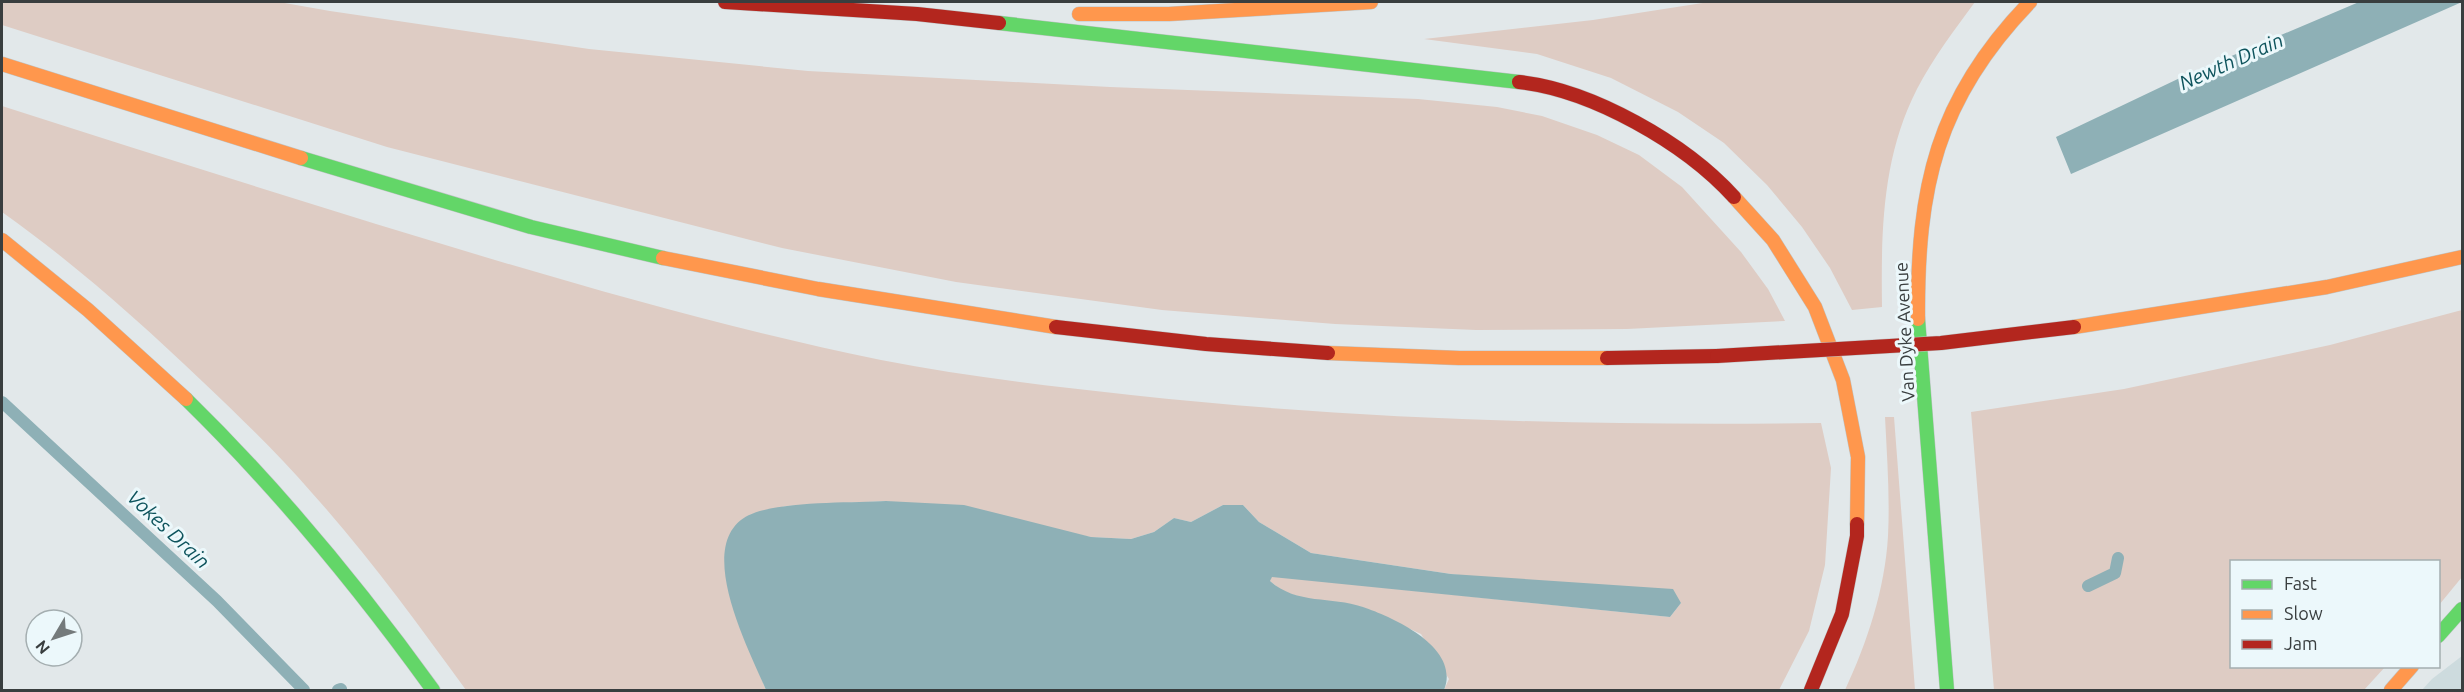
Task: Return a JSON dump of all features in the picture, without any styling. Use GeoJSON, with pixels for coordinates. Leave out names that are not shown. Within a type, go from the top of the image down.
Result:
{"type":"FeatureCollection","features":[{"type":"Feature","properties":{"kind":"main road"},"geometry":{"type":"LineString","coordinates":[[725,2],[917,14],[1532,83],[1573,95],[1614,111],[1653,131],[1724,183],[1776,242],[1799,276],[1816,308],[1846,390],[1856,431],[1860,490],[1856,550],[1835,634],[1811,690]]}},
{"type":"Feature","properties":{"kind":"main road"},"geometry":{"type":"LineString","coordinates":[[917,14],[1169,14],[1371,2]]}},
{"type":"Feature","properties":{"kind":"main road","name":"Van Dyke Avenue"},"geometry":{"type":"LineString","coordinates":[[1947,690],[1918,320],[1917,262],[1931,166],[1949,118],[1989,48],[2030,2]]}},
{"type":"Feature","properties":{"kind":"main road"},"geometry":{"type":"LineString","coordinates":[[2,64],[248,143],[528,226],[670,259],[820,291],[958,314],[1136,338],[1307,352],[1445,358],[1717,356],[1941,343],[2074,327],[2327,287],[2463,257]]}},
{"type":"Feature","properties":{"kind":"main road"},"geometry":{"type":"LineString","coordinates":[[2,240],[135,349],[203,416],[323,546],[385,624],[433,690]]}},
{"type":"Feature","properties":{"kind":"main road"},"geometry":{"type":"LineString","coordinates":[[2440,635],[2463,609]]}},
{"type":"Feature","properties":{"kind":"main road"},"geometry":{"type":"LineString","coordinates":[[2391,690],[2410,668]]}},
{"type":"Feature","properties":{"kind":"shaded area"},"geometry":{"type":"Polygon","coordinates":[[[2,2],[279,2],[589,49],[808,71],[1110,87],[1418,99],[1497,107],[1542,116],[1597,135],[1639,155],[1682,187],[1741,252],[1768,289],[1785,321],[1627,329],[1476,330],[1335,324],[1162,310],[956,282],[782,248],[387,147],[2,25],[2,2]]]}},
{"type":"Feature","properties":{"kind":"shaded area"},"geometry":{"type":"Polygon","coordinates":[[[1709,2],[1975,2],[1923,77],[1905,115],[1897,141],[1890,168],[1883,223],[1882,307],[1852,310],[1830,268],[1802,227],[1767,185],[1724,143],[1678,112],[1611,78],[1537,54],[1424,39],[1593,20],[1709,2]]]}},
{"type":"Feature","properties":{"kind":"shaded area"},"geometry":{"type":"Polygon","coordinates":[[[2,106],[376,224],[564,280],[753,331],[912,366],[1131,395],[1217,404],[1389,416],[1562,422],[1821,423],[1831,468],[1825,565],[1809,631],[1779,690],[1444,690],[1449,679],[1421,634],[1362,607],[1306,599],[1282,591],[1270,581],[1271,576],[1670,617],[1681,603],[1451,574],[1311,553],[1259,522],[1243,505],[1223,505],[1191,522],[1174,518],[1154,532],[1131,539],[1091,537],[886,501],[786,506],[749,515],[741,629],[766,690],[466,690],[353,541],[273,450],[130,315],[80,272],[2,212],[2,106]]]}},
{"type":"Feature","properties":{"kind":"shaded area"},"geometry":{"type":"Polygon","coordinates":[[[2462,310],[2462,577],[2440,604],[2440,560],[2230,560],[2230,668],[2384,668],[2364,690],[1994,690],[1971,412],[2124,389],[2330,345],[2462,310]]]}},
{"type":"Feature","properties":{"kind":"shaded area"},"geometry":{"type":"Polygon","coordinates":[[[1885,417],[1894,417],[1915,690],[1845,690],[1861,654],[1874,615],[1886,556],[1889,507],[1885,417]]]}},
{"type":"Feature","properties":{"kind":"shaded area"},"geometry":{"type":"Polygon","coordinates":[[[2462,656],[2462,690],[2422,690],[2432,679],[2462,656]]]}},
{"type":"Feature","properties":{"kind":"water"},"geometry":{"type":"Polygon","coordinates":[[[2359,2],[2462,2],[2071,174],[2056,137],[2182,77],[2359,2]]]}},
{"type":"Feature","properties":{"kind":"water"},"geometry":{"type":"Polygon","coordinates":[[[886,501],[964,505],[1091,537],[1131,539],[1154,532],[1174,518],[1191,522],[1223,505],[1243,505],[1259,522],[1311,553],[1451,574],[1673,589],[1681,603],[1670,617],[1272,577],[1270,581],[1291,594],[1363,607],[1407,627],[1434,648],[1443,661],[1447,675],[1444,690],[766,690],[738,624],[730,598],[725,572],[725,548],[733,529],[749,515],[778,507],[816,503],[886,501]]]}},
{"type":"Feature","properties":{"kind":"waterway","name":"Vokes Drain"},"geometry":{"type":"LineString","coordinates":[[2,402],[217,601],[304,690]]}},
{"type":"Feature","properties":{"kind":"waterway","name":"Newth Drain"},"geometry":{"type":"LineString","coordinates":[[2088,586],[2115,573],[2118,558]]}},
{"type":"Feature","properties":{"kind":"traffic: fast"},"geometry":{"type":"LineString","coordinates":[[999,23],[1519,82]]}},
{"type":"Feature","properties":{"kind":"traffic: fast"},"geometry":{"type":"LineString","coordinates":[[301,158],[531,227],[663,258]]}},
{"type":"Feature","properties":{"kind":"traffic: fast"},"geometry":{"type":"LineString","coordinates":[[1918,319],[1947,690]]}},
{"type":"Feature","properties":{"kind":"traffic: fast"},"geometry":{"type":"LineString","coordinates":[[186,399],[253,468],[316,539],[376,613],[433,690]]}},
{"type":"Feature","properties":{"kind":"traffic: fast"},"geometry":{"type":"LineString","coordinates":[[2440,634],[2462,609]]}},
{"type":"Feature","properties":{"kind":"traffic: slow"},"geometry":{"type":"LineString","coordinates":[[1079,14],[1169,14],[1371,2]]}},
{"type":"Feature","properties":{"kind":"traffic: slow"},"geometry":{"type":"LineString","coordinates":[[1918,319],[1922,228],[1928,187],[1938,148],[1953,110],[1973,74],[1998,38],[2030,2]]}},
{"type":"Feature","properties":{"kind":"traffic: slow"},"geometry":{"type":"LineString","coordinates":[[2,64],[301,158]]}},
{"type":"Feature","properties":{"kind":"traffic: slow"},"geometry":{"type":"LineString","coordinates":[[1734,197],[1773,240],[1815,307],[1843,380],[1858,457],[1857,524]]}},
{"type":"Feature","properties":{"kind":"traffic: slow"},"geometry":{"type":"LineString","coordinates":[[2,240],[88,310],[186,399]]}},
{"type":"Feature","properties":{"kind":"traffic: slow"},"geometry":{"type":"LineString","coordinates":[[2074,327],[2327,287],[2462,257]]}},
{"type":"Feature","properties":{"kind":"traffic: slow"},"geometry":{"type":"LineString","coordinates":[[663,258],[818,289],[1056,327]]}},
{"type":"Feature","properties":{"kind":"traffic: slow"},"geometry":{"type":"LineString","coordinates":[[1328,353],[1459,358],[1607,358]]}},
{"type":"Feature","properties":{"kind":"traffic: slow"},"geometry":{"type":"LineString","coordinates":[[2391,690],[2410,668]]}},
{"type":"Feature","properties":{"kind":"traffic: jam"},"geometry":{"type":"LineString","coordinates":[[725,2],[917,14],[999,23]]}},
{"type":"Feature","properties":{"kind":"traffic: jam"},"geometry":{"type":"LineString","coordinates":[[1519,82],[1547,87],[1576,96],[1636,122],[1690,157],[1734,197]]}},
{"type":"Feature","properties":{"kind":"traffic: jam"},"geometry":{"type":"LineString","coordinates":[[1056,327],[1206,344],[1328,353]]}},
{"type":"Feature","properties":{"kind":"traffic: jam"},"geometry":{"type":"LineString","coordinates":[[1717,356],[1941,343],[2074,327]]}},
{"type":"Feature","properties":{"kind":"traffic: jam"},"geometry":{"type":"LineString","coordinates":[[1607,358],[1717,356]]}},
{"type":"Feature","properties":{"kind":"traffic: jam"},"geometry":{"type":"LineString","coordinates":[[1811,690],[1842,614],[1857,536],[1857,524]]}}]}
